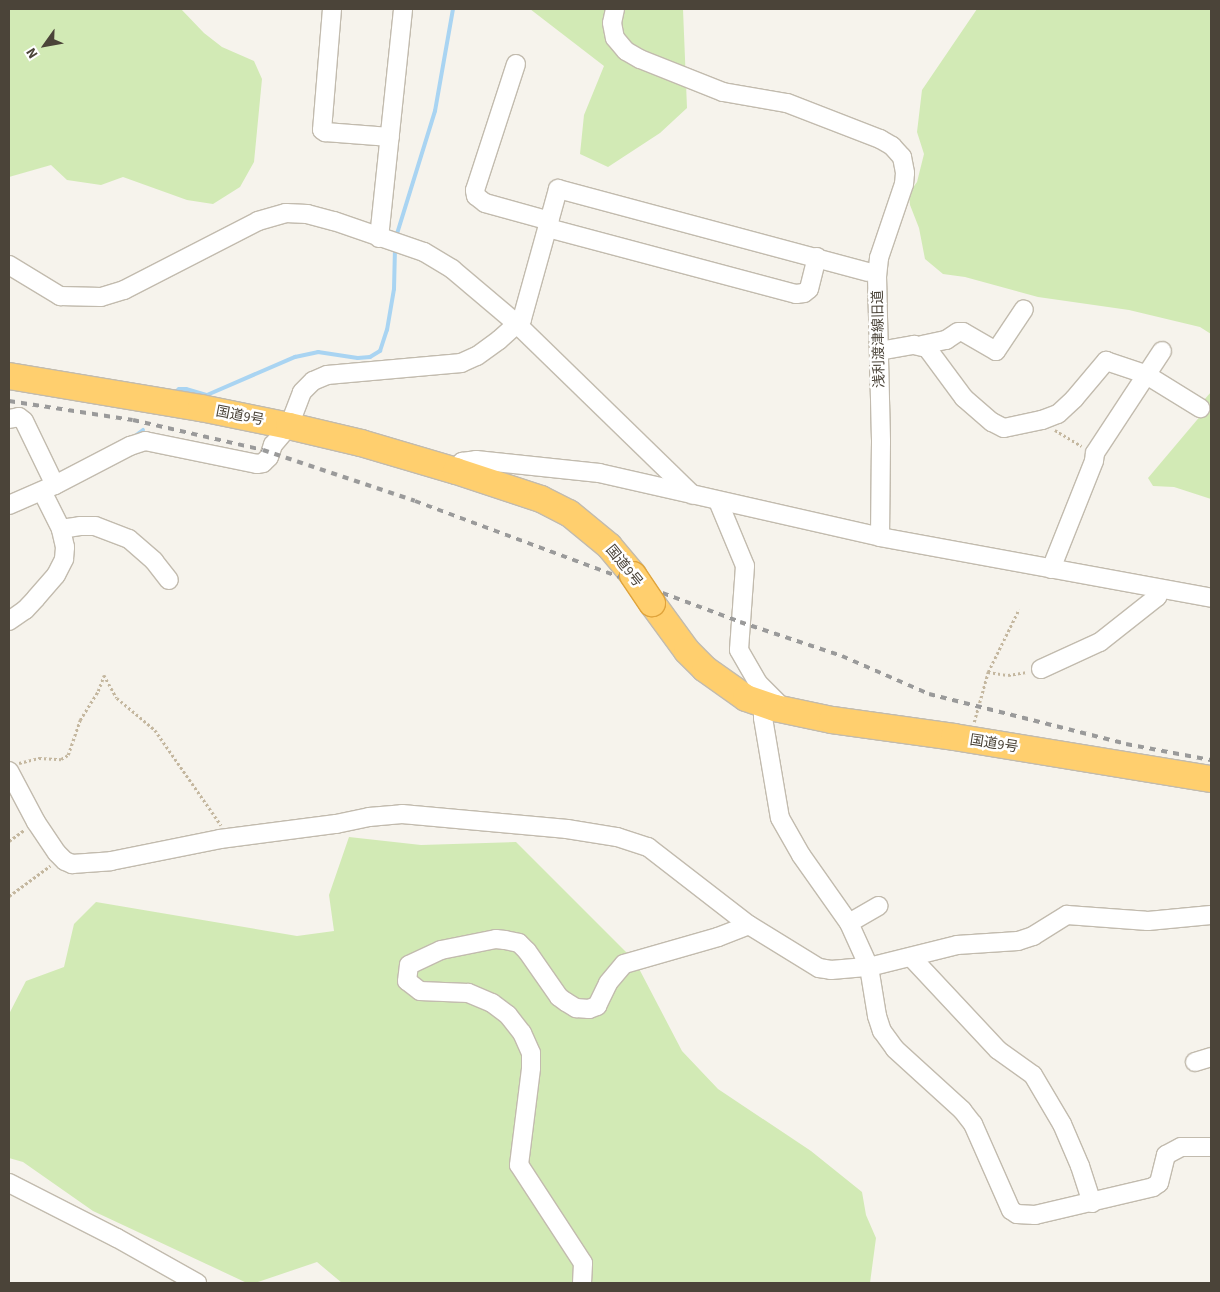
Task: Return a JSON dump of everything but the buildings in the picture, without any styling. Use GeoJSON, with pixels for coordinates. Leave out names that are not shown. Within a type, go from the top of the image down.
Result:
{"type":"FeatureCollection","features":[{"type":"Feature","properties":{"kind":"highway","name":"国道9号"},"geometry":{"type":"LineString","coordinates":[[9,376],[289,426],[456,470],[541,499],[569,513],[609,546],[633,575],[687,651],[705,669],[746,698],[775,708],[1211,780]]}},
{"type":"Feature","properties":{"kind":"street"},"geometry":{"type":"LineString","coordinates":[[332,9],[322,130],[325,132],[390,137]]}},
{"type":"Feature","properties":{"kind":"street"},"geometry":{"type":"LineString","coordinates":[[379,238],[403,9]]}},
{"type":"Feature","properties":{"kind":"street","name":"浅利渡津線旧道"},"geometry":{"type":"LineString","coordinates":[[615,9],[612,23],[614,38],[626,51],[640,59],[723,92],[787,103],[880,139],[899,151],[904,164],[904,184],[879,258],[880,537]]}},
{"type":"Feature","properties":{"kind":"street"},"geometry":{"type":"LineString","coordinates":[[516,64],[475,190],[476,196],[485,203],[549,224],[796,294],[804,293],[809,289],[816,257]]}},
{"type":"Feature","properties":{"kind":"street"},"geometry":{"type":"LineString","coordinates":[[9,505],[50,483],[130,446],[145,442],[257,464],[263,463],[269,457],[273,445],[289,426],[306,386],[320,378],[430,364],[461,363],[483,352],[522,319],[558,190],[868,272]]}},
{"type":"Feature","properties":{"kind":"street"},"geometry":{"type":"LineString","coordinates":[[9,265],[60,296],[101,297],[124,290],[258,221],[286,213],[307,214],[424,252],[452,269],[517,324],[693,495]]}},
{"type":"Feature","properties":{"kind":"street"},"geometry":{"type":"LineString","coordinates":[[879,351],[946,340],[958,332],[963,332],[996,351],[1024,309]]}},
{"type":"Feature","properties":{"kind":"street"},"geometry":{"type":"LineString","coordinates":[[922,345],[933,354],[964,398],[992,422],[1004,428],[1012,428],[1058,414],[1106,361],[1146,374],[1200,408]]}},
{"type":"Feature","properties":{"kind":"street"},"geometry":{"type":"LineString","coordinates":[[1051,568],[1094,462],[1095,453],[1162,351]]}},
{"type":"Feature","properties":{"kind":"street"},"geometry":{"type":"LineString","coordinates":[[9,419],[19,417],[24,421],[50,483],[65,553],[56,575],[25,610],[9,620]]}},
{"type":"Feature","properties":{"kind":"street"},"geometry":{"type":"LineString","coordinates":[[456,470],[462,462],[476,460],[599,473],[880,537],[1211,598]]}},
{"type":"Feature","properties":{"kind":"street"},"geometry":{"type":"LineString","coordinates":[[718,501],[745,566],[739,650],[775,708],[762,718],[780,818],[801,855],[849,923],[869,967],[877,1016],[888,1042],[962,1110],[973,1124],[1011,1210],[1017,1214],[1035,1215],[1092,1203],[1125,1192],[1153,1188],[1159,1183],[1166,1155],[1173,1150],[1197,1146],[1211,1147]]}},
{"type":"Feature","properties":{"kind":"street"},"geometry":{"type":"LineString","coordinates":[[61,529],[95,526],[129,540],[154,560],[169,580]]}},
{"type":"Feature","properties":{"kind":"street"},"geometry":{"type":"LineString","coordinates":[[1041,669],[1100,642],[1157,597],[1162,589]]}},
{"type":"Feature","properties":{"kind":"street"},"geometry":{"type":"LineString","coordinates":[[12,768],[36,822],[61,857],[68,863],[78,864],[112,860],[231,838],[336,824],[369,817],[402,814],[592,832],[617,836],[648,847],[749,925],[819,968],[842,971],[869,967],[957,946],[1018,941],[1033,936],[1067,914],[1148,921],[1211,915]]}},
{"type":"Feature","properties":{"kind":"street"},"geometry":{"type":"LineString","coordinates":[[849,923],[879,906]]}},
{"type":"Feature","properties":{"kind":"street"},"geometry":{"type":"LineString","coordinates":[[582,1283],[583,1263],[518,1165],[531,1068],[530,1053],[522,1033],[508,1015],[492,1003],[468,993],[420,991],[407,981],[409,965],[441,950],[496,939],[520,943],[559,996],[576,1008],[589,1009],[597,1006],[608,983],[624,964],[718,937],[749,925]]}},
{"type":"Feature","properties":{"kind":"street"},"geometry":{"type":"LineString","coordinates":[[911,957],[998,1050],[1033,1075],[1062,1124],[1080,1166],[1092,1203]]}},
{"type":"Feature","properties":{"kind":"street"},"geometry":{"type":"LineString","coordinates":[[9,1183],[117,1238],[197,1283]]}},
{"type":"Feature","properties":{"kind":"path"},"geometry":{"type":"LineString","coordinates":[[1042,420],[1049,427],[1095,453]]}},
{"type":"Feature","properties":{"kind":"path"},"geometry":{"type":"LineString","coordinates":[[972,727],[988,672],[1019,609]]}},
{"type":"Feature","properties":{"kind":"path"},"geometry":{"type":"LineString","coordinates":[[988,672],[1008,675],[1041,669]]}},
{"type":"Feature","properties":{"kind":"path"},"geometry":{"type":"LineString","coordinates":[[12,768],[40,758],[65,758],[70,752],[80,720],[98,691],[104,675],[116,698],[155,730],[231,838]]}},
{"type":"Feature","properties":{"kind":"path"},"geometry":{"type":"LineString","coordinates":[[9,840],[36,822]]}},
{"type":"Feature","properties":{"kind":"path"},"geometry":{"type":"LineString","coordinates":[[9,896],[61,857]]}},
{"type":"Feature","properties":{"kind":"green space"},"geometry":{"type":"Polygon","coordinates":[[[9,9],[181,9],[204,33],[222,47],[254,61],[262,79],[254,162],[240,187],[213,204],[187,200],[123,177],[101,185],[67,180],[51,165],[9,177],[9,9]]]}},
{"type":"Feature","properties":{"kind":"green space"},"geometry":{"type":"Polygon","coordinates":[[[530,9],[683,9],[687,108],[660,133],[608,167],[580,154],[584,115],[604,66],[530,9]]]}},
{"type":"Feature","properties":{"kind":"green space"},"geometry":{"type":"Polygon","coordinates":[[[977,9],[1211,9],[1211,334],[1200,327],[1129,310],[1038,297],[965,277],[943,274],[925,259],[919,228],[910,205],[909,193],[917,182],[924,154],[917,132],[922,90],[977,9]]]}},
{"type":"Feature","properties":{"kind":"green space"},"geometry":{"type":"Polygon","coordinates":[[[1211,392],[1211,499],[1174,487],[1153,486],[1148,478],[1202,414],[1204,400],[1211,392]]]}},
{"type":"Feature","properties":{"kind":"green space"},"geometry":{"type":"Polygon","coordinates":[[[349,837],[421,845],[516,842],[635,961],[682,1051],[718,1089],[811,1151],[862,1192],[866,1215],[876,1238],[870,1283],[342,1283],[317,1262],[255,1283],[247,1283],[93,1211],[23,1162],[9,1158],[9,1014],[26,981],[64,967],[74,924],[96,902],[297,936],[334,931],[329,895],[349,837]]]}},
{"type":"Feature","properties":{"kind":"waterway"},"geometry":{"type":"LineString","coordinates":[[396,237],[435,111],[453,9]]}},
{"type":"Feature","properties":{"kind":"waterway"},"geometry":{"type":"LineString","coordinates":[[174,393],[179,389],[186,389],[207,395],[295,357],[318,352],[358,358],[370,357],[380,351],[387,330],[394,289],[395,248]]}},
{"type":"Feature","properties":{"kind":"waterway"},"geometry":{"type":"LineString","coordinates":[[135,436],[143,430]]}},
{"type":"Feature","properties":{"kind":"railway"},"geometry":{"type":"LineString","coordinates":[[9,401],[133,420],[263,450],[415,501],[740,622],[842,656],[929,694],[1126,744],[1211,760]]}}]}
